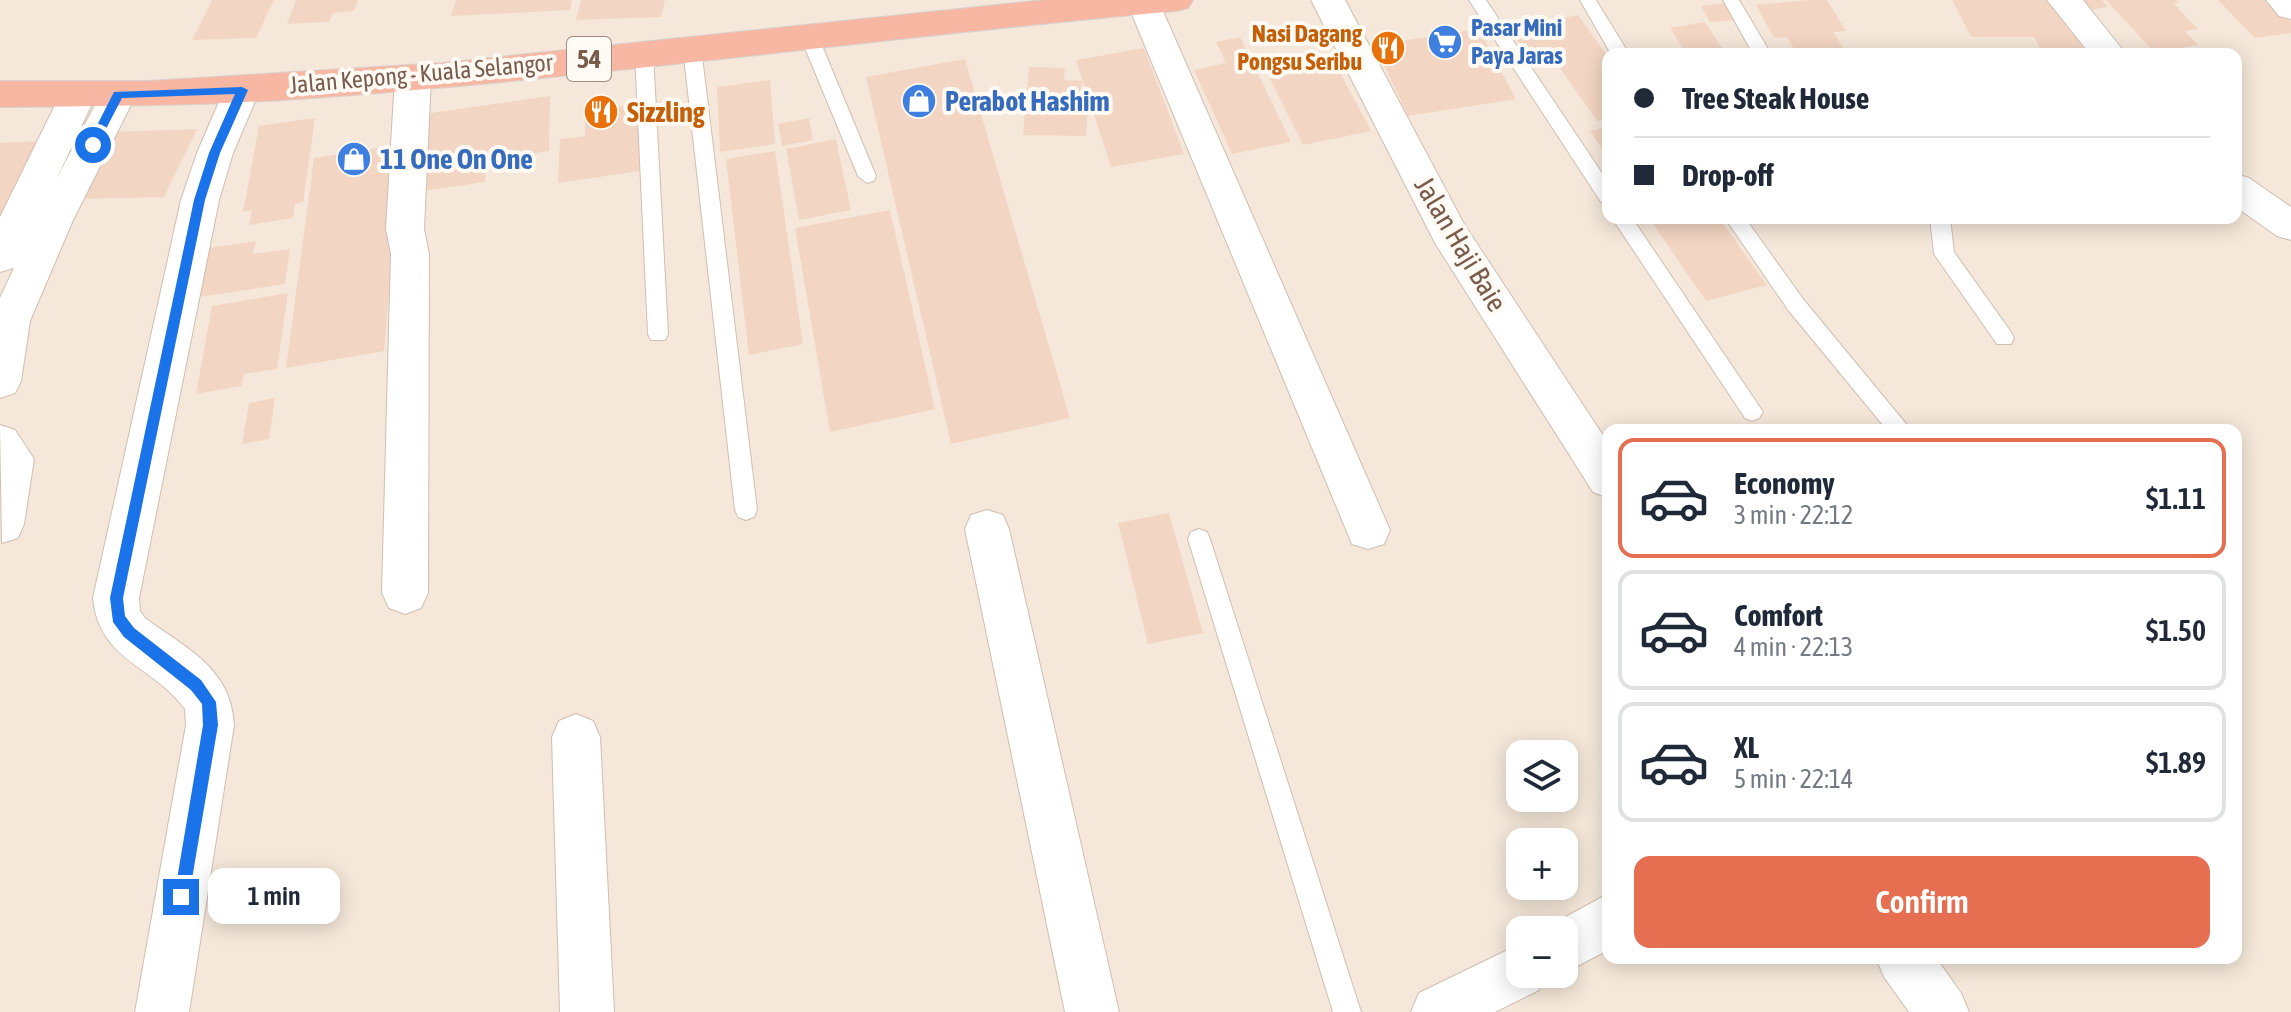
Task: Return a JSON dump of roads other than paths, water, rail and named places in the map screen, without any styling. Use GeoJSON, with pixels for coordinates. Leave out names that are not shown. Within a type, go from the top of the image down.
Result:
{"type":"FeatureCollection","features":[{"type":"Feature","properties":{"kind":"highway","name":"Jalan Kepong - Kuala Selangor"},"geometry":{"type":"LineString","coordinates":[[0,94],[118,95],[242,90],[413,77],[1159,1]]}},
{"type":"Feature","properties":{"kind":"street","name":"Jalan Haji Baie"},"geometry":{"type":"LineString","coordinates":[[1328,0],[1449,233],[1602,470]]}},
{"type":"Feature","properties":{"kind":"street"},"geometry":{"type":"LineString","coordinates":[[2064,0],[2104,48]]}},
{"type":"Feature","properties":{"kind":"street"},"geometry":{"type":"LineString","coordinates":[[2283,0],[2291,8]]}},
{"type":"Feature","properties":{"kind":"street"},"geometry":{"type":"LineString","coordinates":[[1159,1],[1368,530]]}},
{"type":"Feature","properties":{"kind":"street"},"geometry":{"type":"LineString","coordinates":[[405,593],[410,254],[405,229],[413,77]]}},
{"type":"Feature","properties":{"kind":"street"},"geometry":{"type":"LineString","coordinates":[[162,1012],[210,725],[209,702],[196,685],[129,633],[118,618],[116,598],[200,200],[215,153],[242,90]]}},
{"type":"Feature","properties":{"kind":"street"},"geometry":{"type":"LineString","coordinates":[[0,257],[78,95]]}},
{"type":"Feature","properties":{"kind":"street"},"geometry":{"type":"LineString","coordinates":[[0,381],[10,321],[54,220],[118,95]]}},
{"type":"Feature","properties":{"kind":"street"},"geometry":{"type":"LineString","coordinates":[[2242,192],[2291,226]]}},
{"type":"Feature","properties":{"kind":"street"},"geometry":{"type":"LineString","coordinates":[[0,443],[12,459],[3,507]]}},
{"type":"Feature","properties":{"kind":"street"},"geometry":{"type":"LineString","coordinates":[[987,529],[1092,1012]]}},
{"type":"Feature","properties":{"kind":"street"},"geometry":{"type":"LineString","coordinates":[[576,737],[587,1012]]}},
{"type":"Feature","properties":{"kind":"street"},"geometry":{"type":"LineString","coordinates":[[1578,938],[1602,924]]}},
{"type":"Feature","properties":{"kind":"street"},"geometry":{"type":"LineString","coordinates":[[1907,964],[1942,1012]]}},
{"type":"Feature","properties":{"kind":"street"},"geometry":{"type":"LineString","coordinates":[[1438,1012],[1506,978]]}},
{"type":"Feature","properties":{"kind":"lane"},"geometry":{"type":"LineString","coordinates":[[1477,0],[1602,188]]}},
{"type":"Feature","properties":{"kind":"lane"},"geometry":{"type":"LineString","coordinates":[[1588,0],[1616,48]]}},
{"type":"Feature","properties":{"kind":"lane"},"geometry":{"type":"LineString","coordinates":[[1731,0],[1759,48]]}},
{"type":"Feature","properties":{"kind":"lane"},"geometry":{"type":"LineString","coordinates":[[809,36],[867,176]]}},
{"type":"Feature","properties":{"kind":"lane"},"geometry":{"type":"LineString","coordinates":[[692,48],[746,510]]}},
{"type":"Feature","properties":{"kind":"lane"},"geometry":{"type":"LineString","coordinates":[[644,53],[658,334]]}},
{"type":"Feature","properties":{"kind":"lane"},"geometry":{"type":"LineString","coordinates":[[1626,224],[1752,412]]}},
{"type":"Feature","properties":{"kind":"lane"},"geometry":{"type":"LineString","coordinates":[[1739,224],[1796,305],[1895,424]]}},
{"type":"Feature","properties":{"kind":"lane"},"geometry":{"type":"LineString","coordinates":[[1941,224],[1944,254],[2004,338]]}},
{"type":"Feature","properties":{"kind":"lane"},"geometry":{"type":"LineString","coordinates":[[1199,539],[1347,1012]]}},
{"type":"Feature","properties":{"kind":"place","name":"Pasar Mini Paya Jaras"},"geometry":{"type":"Point","coordinates":[1445,42]}},
{"type":"Feature","properties":{"kind":"place","name":"Nasi Dagang Pongsu Seribu"},"geometry":{"type":"Point","coordinates":[1388,48]}},
{"type":"Feature","properties":{"kind":"place","name":"Perabot Hashim"},"geometry":{"type":"Point","coordinates":[919,101]}},
{"type":"Feature","properties":{"kind":"place","name":"Sizzling"},"geometry":{"type":"Point","coordinates":[601,112]}},
{"type":"Feature","properties":{"kind":"place","name":"11 One On One"},"geometry":{"type":"Point","coordinates":[354,159]}}]}
